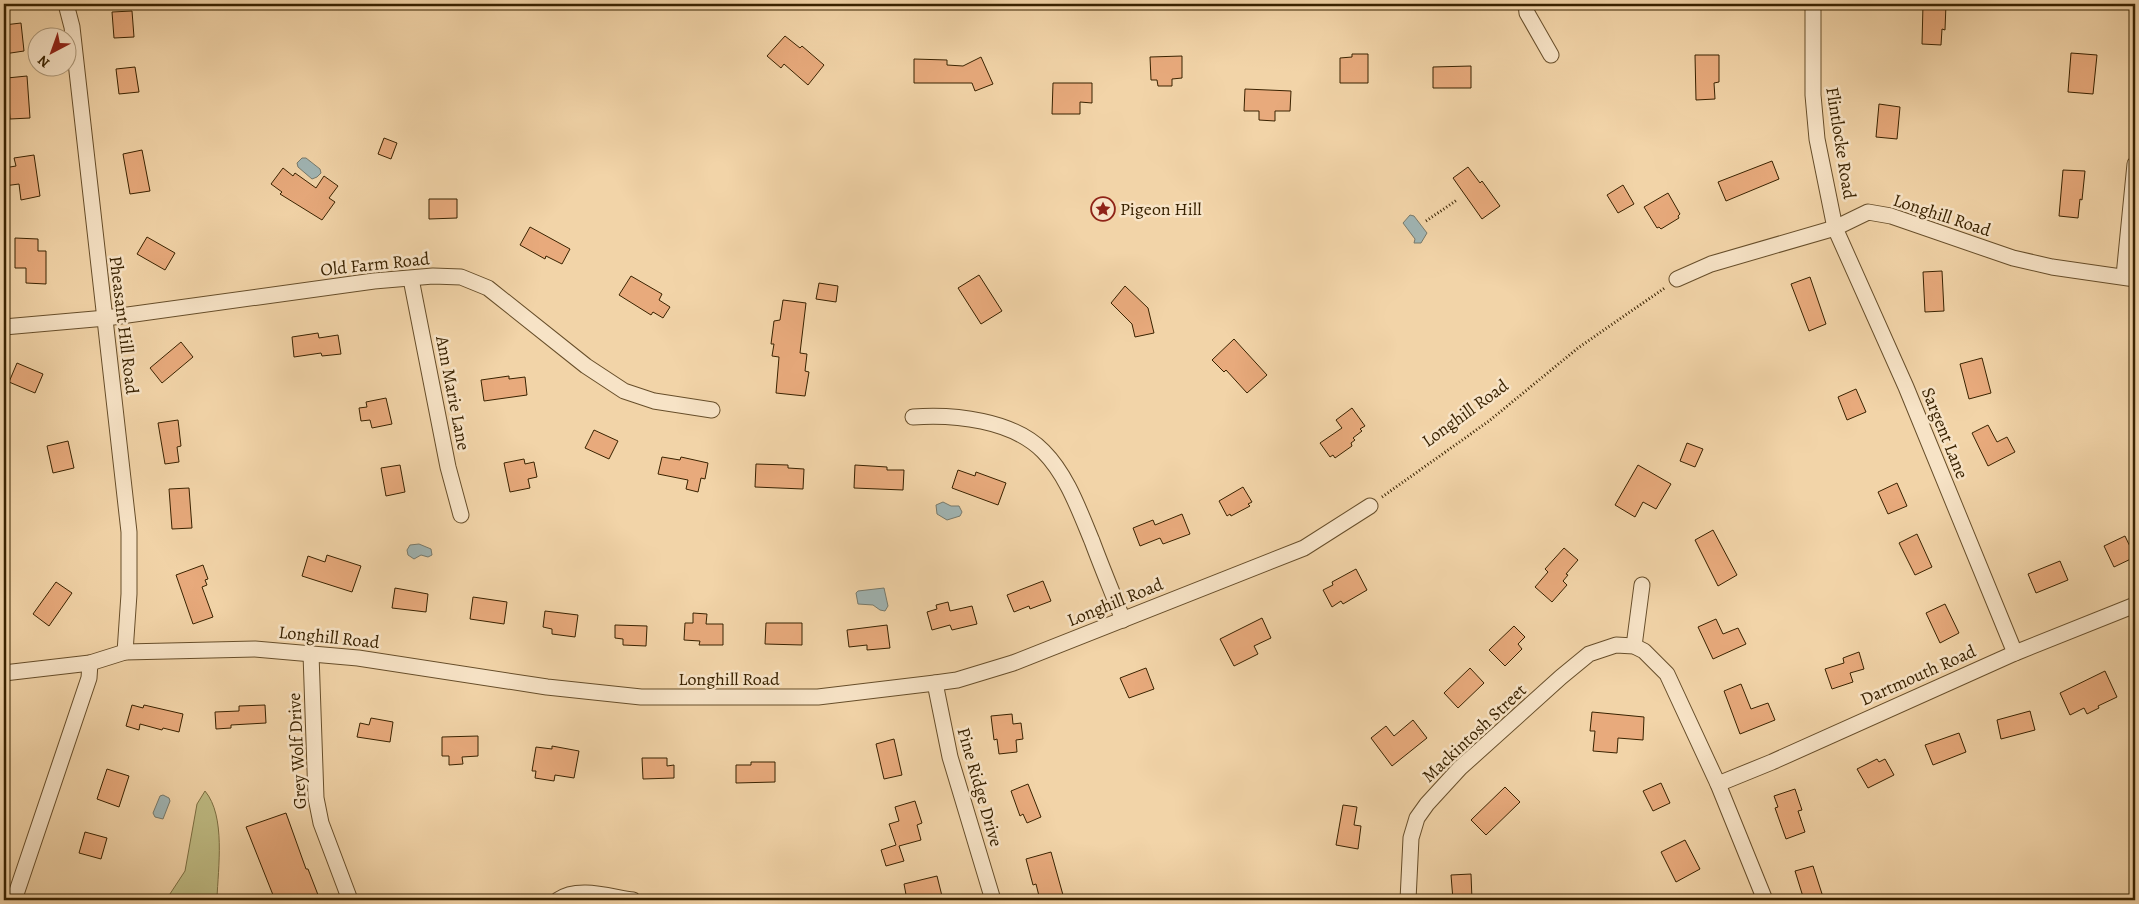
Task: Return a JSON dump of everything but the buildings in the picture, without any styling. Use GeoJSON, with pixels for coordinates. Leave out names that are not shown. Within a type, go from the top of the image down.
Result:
{"type":"FeatureCollection","features":[{"type":"Feature","properties":{"kind":"street","name":"Pheasant Hill Road"},"geometry":{"type":"LineString","coordinates":[[66,4],[72,27],[129,532],[129,594],[126,652]]}},
{"type":"Feature","properties":{"kind":"street"},"geometry":{"type":"LineString","coordinates":[[1526,4],[1527,13],[1551,55]]}},
{"type":"Feature","properties":{"kind":"street","name":"Flintlocke Road"},"geometry":{"type":"LineString","coordinates":[[1812,4],[1812,95],[1817,139],[1835,228]]}},
{"type":"Feature","properties":{"kind":"street"},"geometry":{"type":"LineString","coordinates":[[2130,278],[2135,164]]}},
{"type":"Feature","properties":{"kind":"street","name":"Longhill Road"},"geometry":{"type":"LineString","coordinates":[[1677,279],[1711,264],[1835,228],[1868,212],[1891,216],[2013,258],[2052,268],[2130,278]]}},
{"type":"Feature","properties":{"kind":"street","name":"Sargent Lane"},"geometry":{"type":"LineString","coordinates":[[1835,228],[1906,387],[2015,653]]}},
{"type":"Feature","properties":{"kind":"street","name":"Old Farm Road"},"geometry":{"type":"LineString","coordinates":[[4,327],[106,318],[374,281],[461,277],[488,288],[586,366],[624,391],[654,401],[712,410]]}},
{"type":"Feature","properties":{"kind":"street","name":"Ann Marie Lane"},"geometry":{"type":"LineString","coordinates":[[411,278],[448,467],[461,515]]}},
{"type":"Feature","properties":{"kind":"street"},"geometry":{"type":"LineString","coordinates":[[913,417],[950,418],[996,425],[1021,434],[1042,450],[1063,477],[1076,503],[1123,620]]}},
{"type":"Feature","properties":{"kind":"street","name":"Longhill Road"},"geometry":{"type":"LineString","coordinates":[[4,673],[90,663],[126,652],[255,649],[358,658],[547,687],[642,697],[818,697],[935,683],[957,680],[1013,663],[1304,548],[1370,506]]}},
{"type":"Feature","properties":{"kind":"street"},"geometry":{"type":"LineString","coordinates":[[1642,586],[1634,646],[1650,656],[1667,674],[1718,784],[1765,900]]}},
{"type":"Feature","properties":{"kind":"street","name":"Dartmouth Road"},"geometry":{"type":"LineString","coordinates":[[1718,784],[1772,762],[2015,653],[2135,605]]}},
{"type":"Feature","properties":{"kind":"street","name":"Mackintosh Street"},"geometry":{"type":"LineString","coordinates":[[1408,900],[1411,838],[1417,818],[1426,804],[1460,768],[1589,654],[1616,645],[1634,646]]}},
{"type":"Feature","properties":{"kind":"street","name":"Grey Wolf Drive"},"geometry":{"type":"LineString","coordinates":[[311,654],[316,798],[321,824],[350,900]]}},
{"type":"Feature","properties":{"kind":"street"},"geometry":{"type":"LineString","coordinates":[[14,900],[89,678],[90,663]]}},
{"type":"Feature","properties":{"kind":"street","name":"Pine Ridge Drive"},"geometry":{"type":"LineString","coordinates":[[935,683],[950,757],[993,900]]}},
{"type":"Feature","properties":{"kind":"street"},"geometry":{"type":"LineString","coordinates":[[558,900],[581,893],[633,900]]}},
{"type":"Feature","properties":{"kind":"path"},"geometry":{"type":"LineString","coordinates":[[1426,221],[1457,200]]}},
{"type":"Feature","properties":{"kind":"path","name":"Longhill Road"},"geometry":{"type":"LineString","coordinates":[[1370,506],[1489,421],[1578,348],[1633,312],[1677,279]]}},
{"type":"Feature","properties":{"kind":"shaded area"},"geometry":{"type":"Polygon","coordinates":[[[302,158],[306,158],[320,169],[321,173],[317,177],[312,179],[298,167],[297,163],[302,158]]]}},
{"type":"Feature","properties":{"kind":"shaded area"},"geometry":{"type":"Polygon","coordinates":[[[1410,215],[1414,216],[1427,233],[1421,243],[1414,243],[1415,239],[1403,223],[1410,215]]]}},
{"type":"Feature","properties":{"kind":"shaded area"},"geometry":{"type":"Polygon","coordinates":[[[943,502],[951,506],[959,506],[962,512],[960,516],[947,520],[937,514],[936,505],[943,502]]]}},
{"type":"Feature","properties":{"kind":"shaded area"},"geometry":{"type":"Polygon","coordinates":[[[419,544],[431,549],[432,555],[428,557],[421,555],[414,559],[408,555],[407,550],[410,545],[419,544]]]}},
{"type":"Feature","properties":{"kind":"shaded area"},"geometry":{"type":"Polygon","coordinates":[[[884,588],[888,606],[885,611],[873,605],[858,604],[856,593],[858,591],[884,588]]]}},
{"type":"Feature","properties":{"kind":"shaded area"},"geometry":{"type":"Polygon","coordinates":[[[205,791],[212,802],[218,828],[217,899],[166,900],[185,871],[197,804],[205,791]]]}},
{"type":"Feature","properties":{"kind":"shaded area"},"geometry":{"type":"Polygon","coordinates":[[[163,795],[169,798],[170,801],[163,819],[155,817],[153,813],[160,796],[163,795]]]}},
{"type":"Feature","properties":{"kind":"place","name":"Pigeon Hill"},"geometry":{"type":"Point","coordinates":[1103,209]}}]}
